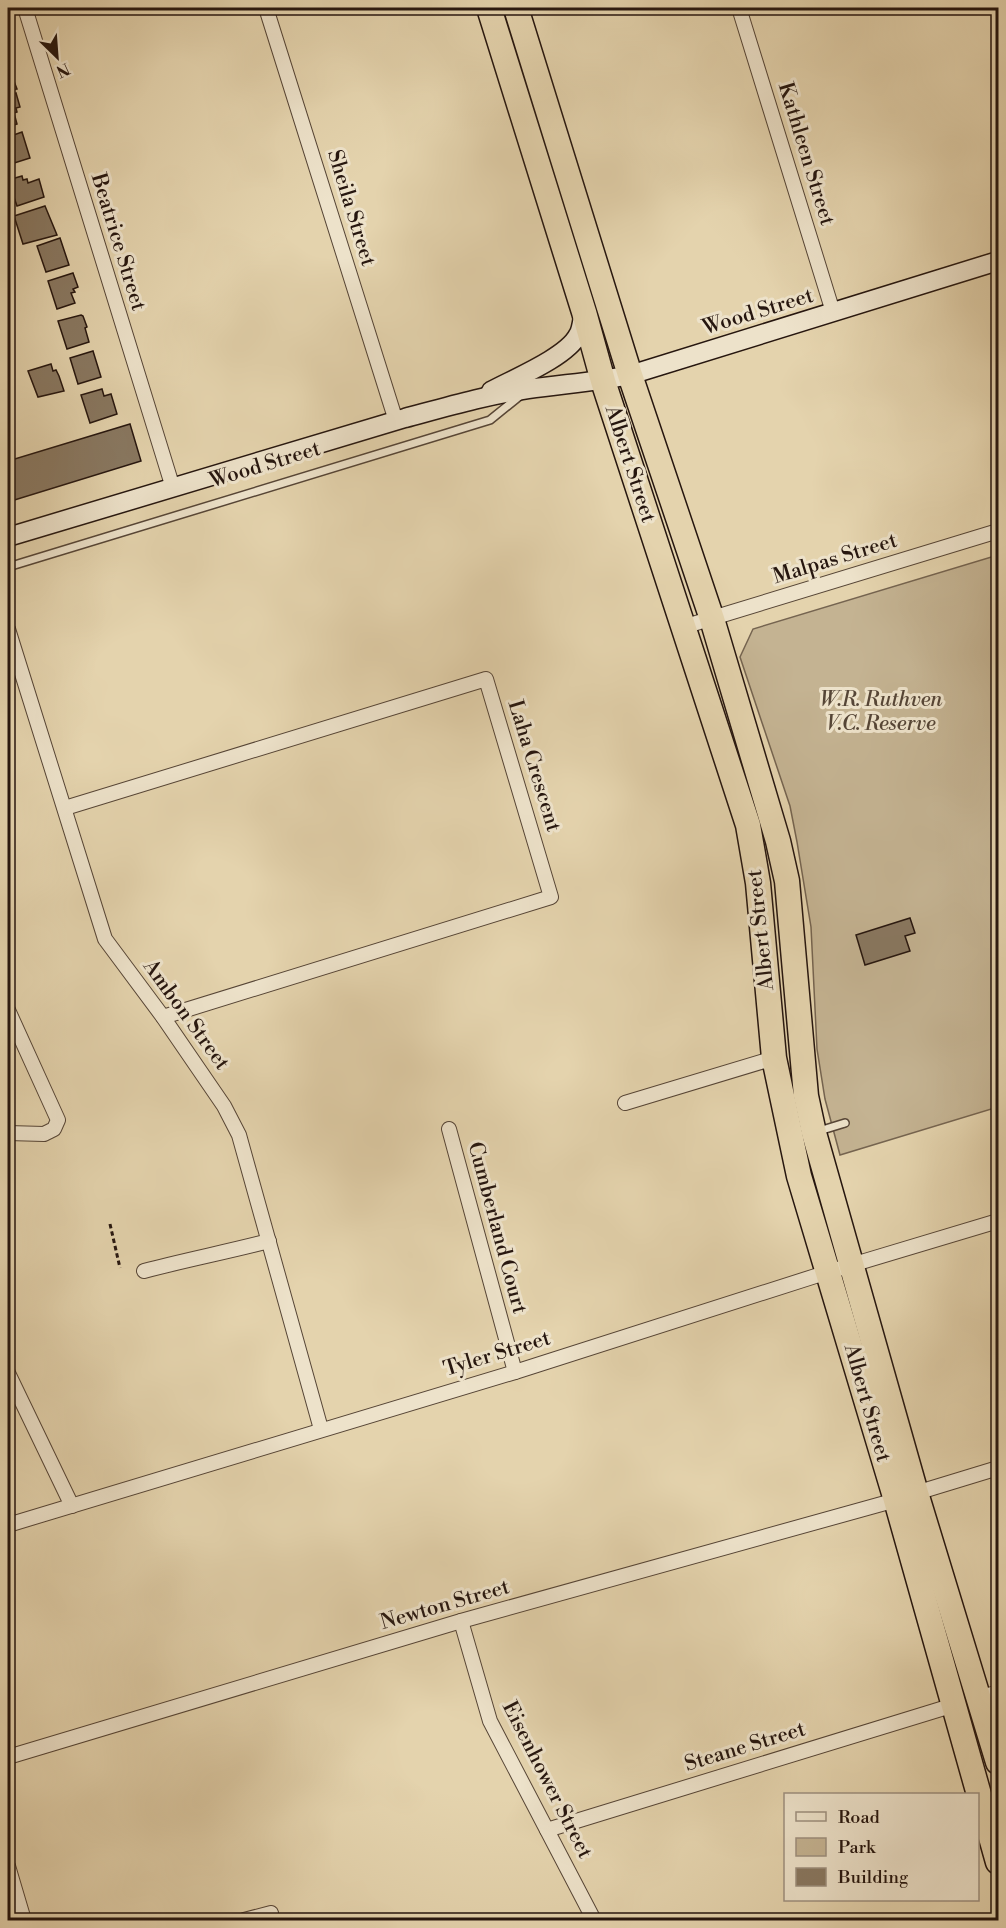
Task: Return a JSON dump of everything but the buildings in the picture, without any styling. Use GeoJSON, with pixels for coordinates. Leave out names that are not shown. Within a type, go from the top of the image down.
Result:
{"type":"FeatureCollection","features":[{"type":"Feature","properties":{"kind":"highway","name":"Albert Street"},"geometry":{"type":"LineString","coordinates":[[489,8],[584,312],[603,381],[748,825],[758,883],[774,1058],[799,1176],[828,1272],[906,1496],[989,1695],[999,1762]]}},
{"type":"Feature","properties":{"kind":"highway","name":"Albert Street"},"geometry":{"type":"LineString","coordinates":[[516,8],[630,375],[712,619],[778,842],[787,881],[806,1096],[814,1133],[853,1266],[954,1705],[999,1862]]}},
{"type":"Feature","properties":{"kind":"highway"},"geometry":{"type":"LineString","coordinates":[[501,46],[526,39]]}},
{"type":"Feature","properties":{"kind":"highway"},"geometry":{"type":"LineString","coordinates":[[758,883],[787,881]]}},
{"type":"Feature","properties":{"kind":"street","name":"Beatrice Street"},"geometry":{"type":"LineString","coordinates":[[25,8],[172,488]]}},
{"type":"Feature","properties":{"kind":"street","name":"Sheila Street"},"geometry":{"type":"LineString","coordinates":[[266,8],[396,421]]}},
{"type":"Feature","properties":{"kind":"street","name":"Kathleen Street"},"geometry":{"type":"LineString","coordinates":[[739,8],[833,312]]}},
{"type":"Feature","properties":{"kind":"street","name":"Wood Street"},"geometry":{"type":"LineString","coordinates":[[8,537],[396,421],[471,401],[527,389],[603,381],[630,375],[999,261]]}},
{"type":"Feature","properties":{"kind":"street"},"geometry":{"type":"LineString","coordinates":[[471,401],[537,368],[571,346],[579,334],[584,312]]}},
{"type":"Feature","properties":{"kind":"street","name":"Malpas Street"},"geometry":{"type":"LineString","coordinates":[[683,627],[999,531]]}},
{"type":"Feature","properties":{"kind":"street","name":"Ambon Street"},"geometry":{"type":"LineString","coordinates":[[8,629],[105,939],[225,1106],[239,1135],[321,1429]]}},
{"type":"Feature","properties":{"kind":"street","name":"Laha Crescent"},"geometry":{"type":"LineString","coordinates":[[65,808],[486,680],[551,897],[163,1017]]}},
{"type":"Feature","properties":{"kind":"street"},"geometry":{"type":"LineString","coordinates":[[8,1011],[57,1120],[54,1129],[44,1134],[8,1133]]}},
{"type":"Feature","properties":{"kind":"street"},"geometry":{"type":"LineString","coordinates":[[625,1103],[774,1058]]}},
{"type":"Feature","properties":{"kind":"street","name":"Cumberland Court"},"geometry":{"type":"LineString","coordinates":[[449,1129],[515,1372]]}},
{"type":"Feature","properties":{"kind":"street","name":"Tyler Street"},"geometry":{"type":"LineString","coordinates":[[8,1525],[515,1372],[828,1272],[999,1221]]}},
{"type":"Feature","properties":{"kind":"street"},"geometry":{"type":"LineString","coordinates":[[144,1271],[198,1257],[227,1253],[268,1241]]}},
{"type":"Feature","properties":{"kind":"street"},"geometry":{"type":"LineString","coordinates":[[8,1373],[72,1506]]}},
{"type":"Feature","properties":{"kind":"street","name":"Newton Street"},"geometry":{"type":"LineString","coordinates":[[8,1757],[461,1621],[999,1468]]}},
{"type":"Feature","properties":{"kind":"street","name":"Eisenhower Street"},"geometry":{"type":"LineString","coordinates":[[461,1621],[490,1720],[594,1920]]}},
{"type":"Feature","properties":{"kind":"street","name":"Steane Street"},"geometry":{"type":"LineString","coordinates":[[547,1830],[954,1705]]}},
{"type":"Feature","properties":{"kind":"street"},"geometry":{"type":"LineString","coordinates":[[8,1866],[24,1920]]}},
{"type":"Feature","properties":{"kind":"street"},"geometry":{"type":"LineString","coordinates":[[244,1920],[271,1913]]}},
{"type":"Feature","properties":{"kind":"lane","name":"Wood Street"},"geometry":{"type":"LineString","coordinates":[[8,567],[490,420],[527,389]]}},
{"type":"Feature","properties":{"kind":"lane"},"geometry":{"type":"LineString","coordinates":[[814,1133],[845,1123]]}},
{"type":"Feature","properties":{"kind":"path"},"geometry":{"type":"LineString","coordinates":[[110,1224],[120,1268]]}},
{"type":"Feature","properties":{"kind":"green space","name":"W.R. Ruthven V.C. Reserve"},"geometry":{"type":"Polygon","coordinates":[[[998,555],[998,1107],[840,1155],[825,1099],[817,1049],[811,927],[790,806],[740,657],[753,629],[998,555]]]}}]}
